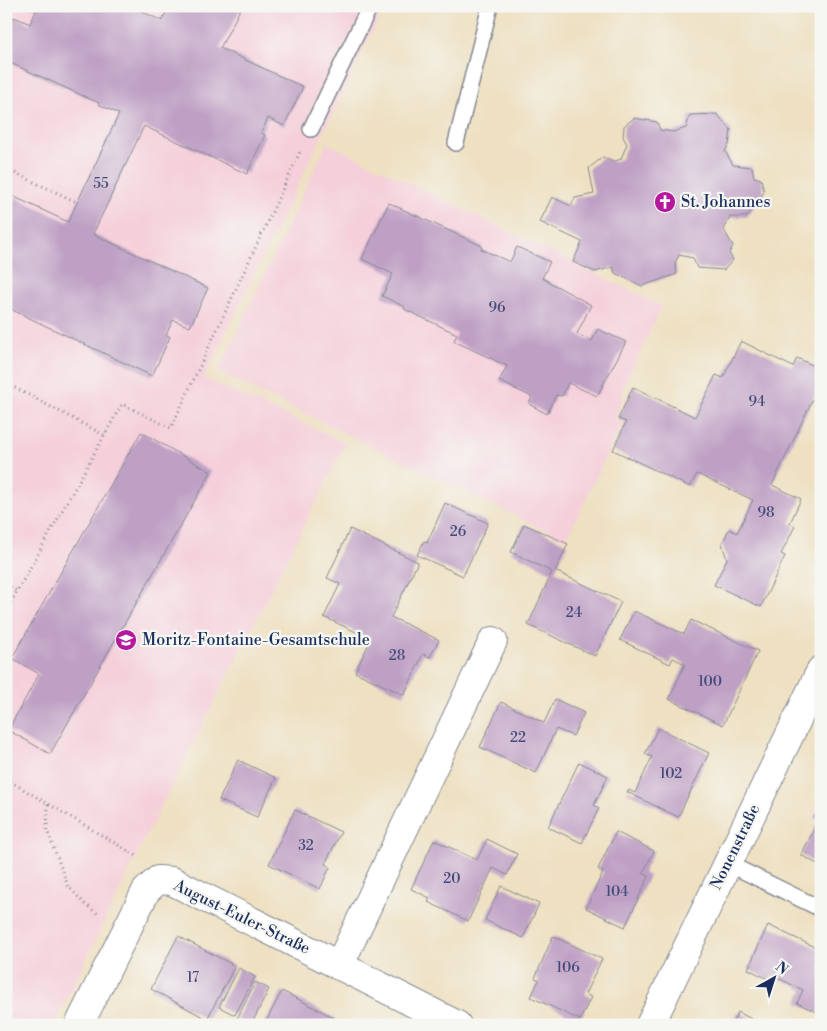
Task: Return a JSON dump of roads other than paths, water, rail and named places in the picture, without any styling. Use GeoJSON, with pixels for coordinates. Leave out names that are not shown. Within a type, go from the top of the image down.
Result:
{"type":"FeatureCollection","features":[{"type":"Feature","properties":{"kind":"street"},"geometry":{"type":"LineString","coordinates":[[339,966],[493,641]]}},
{"type":"Feature","properties":{"kind":"street","name":"Nonenstraße"},"geometry":{"type":"LineString","coordinates":[[650,1025],[821,670]]}},
{"type":"Feature","properties":{"kind":"street","name":"August-Euler-Straße"},"geometry":{"type":"LineString","coordinates":[[79,1025],[146,891],[158,880],[172,881],[457,1025]]}},
{"type":"Feature","properties":{"kind":"lane"},"geometry":{"type":"LineString","coordinates":[[311,129],[370,6]]}},
{"type":"Feature","properties":{"kind":"lane"},"geometry":{"type":"LineString","coordinates":[[456,143],[490,6]]}},
{"type":"Feature","properties":{"kind":"lane"},"geometry":{"type":"LineString","coordinates":[[727,863],[821,909]]}},
{"type":"Feature","properties":{"kind":"place","name":"St. Johannes"},"geometry":{"type":"Point","coordinates":[665,202]}},
{"type":"Feature","properties":{"kind":"place","name":"Moritz-Fontaine-Gesamtschule"},"geometry":{"type":"Point","coordinates":[126,640]}}]}
